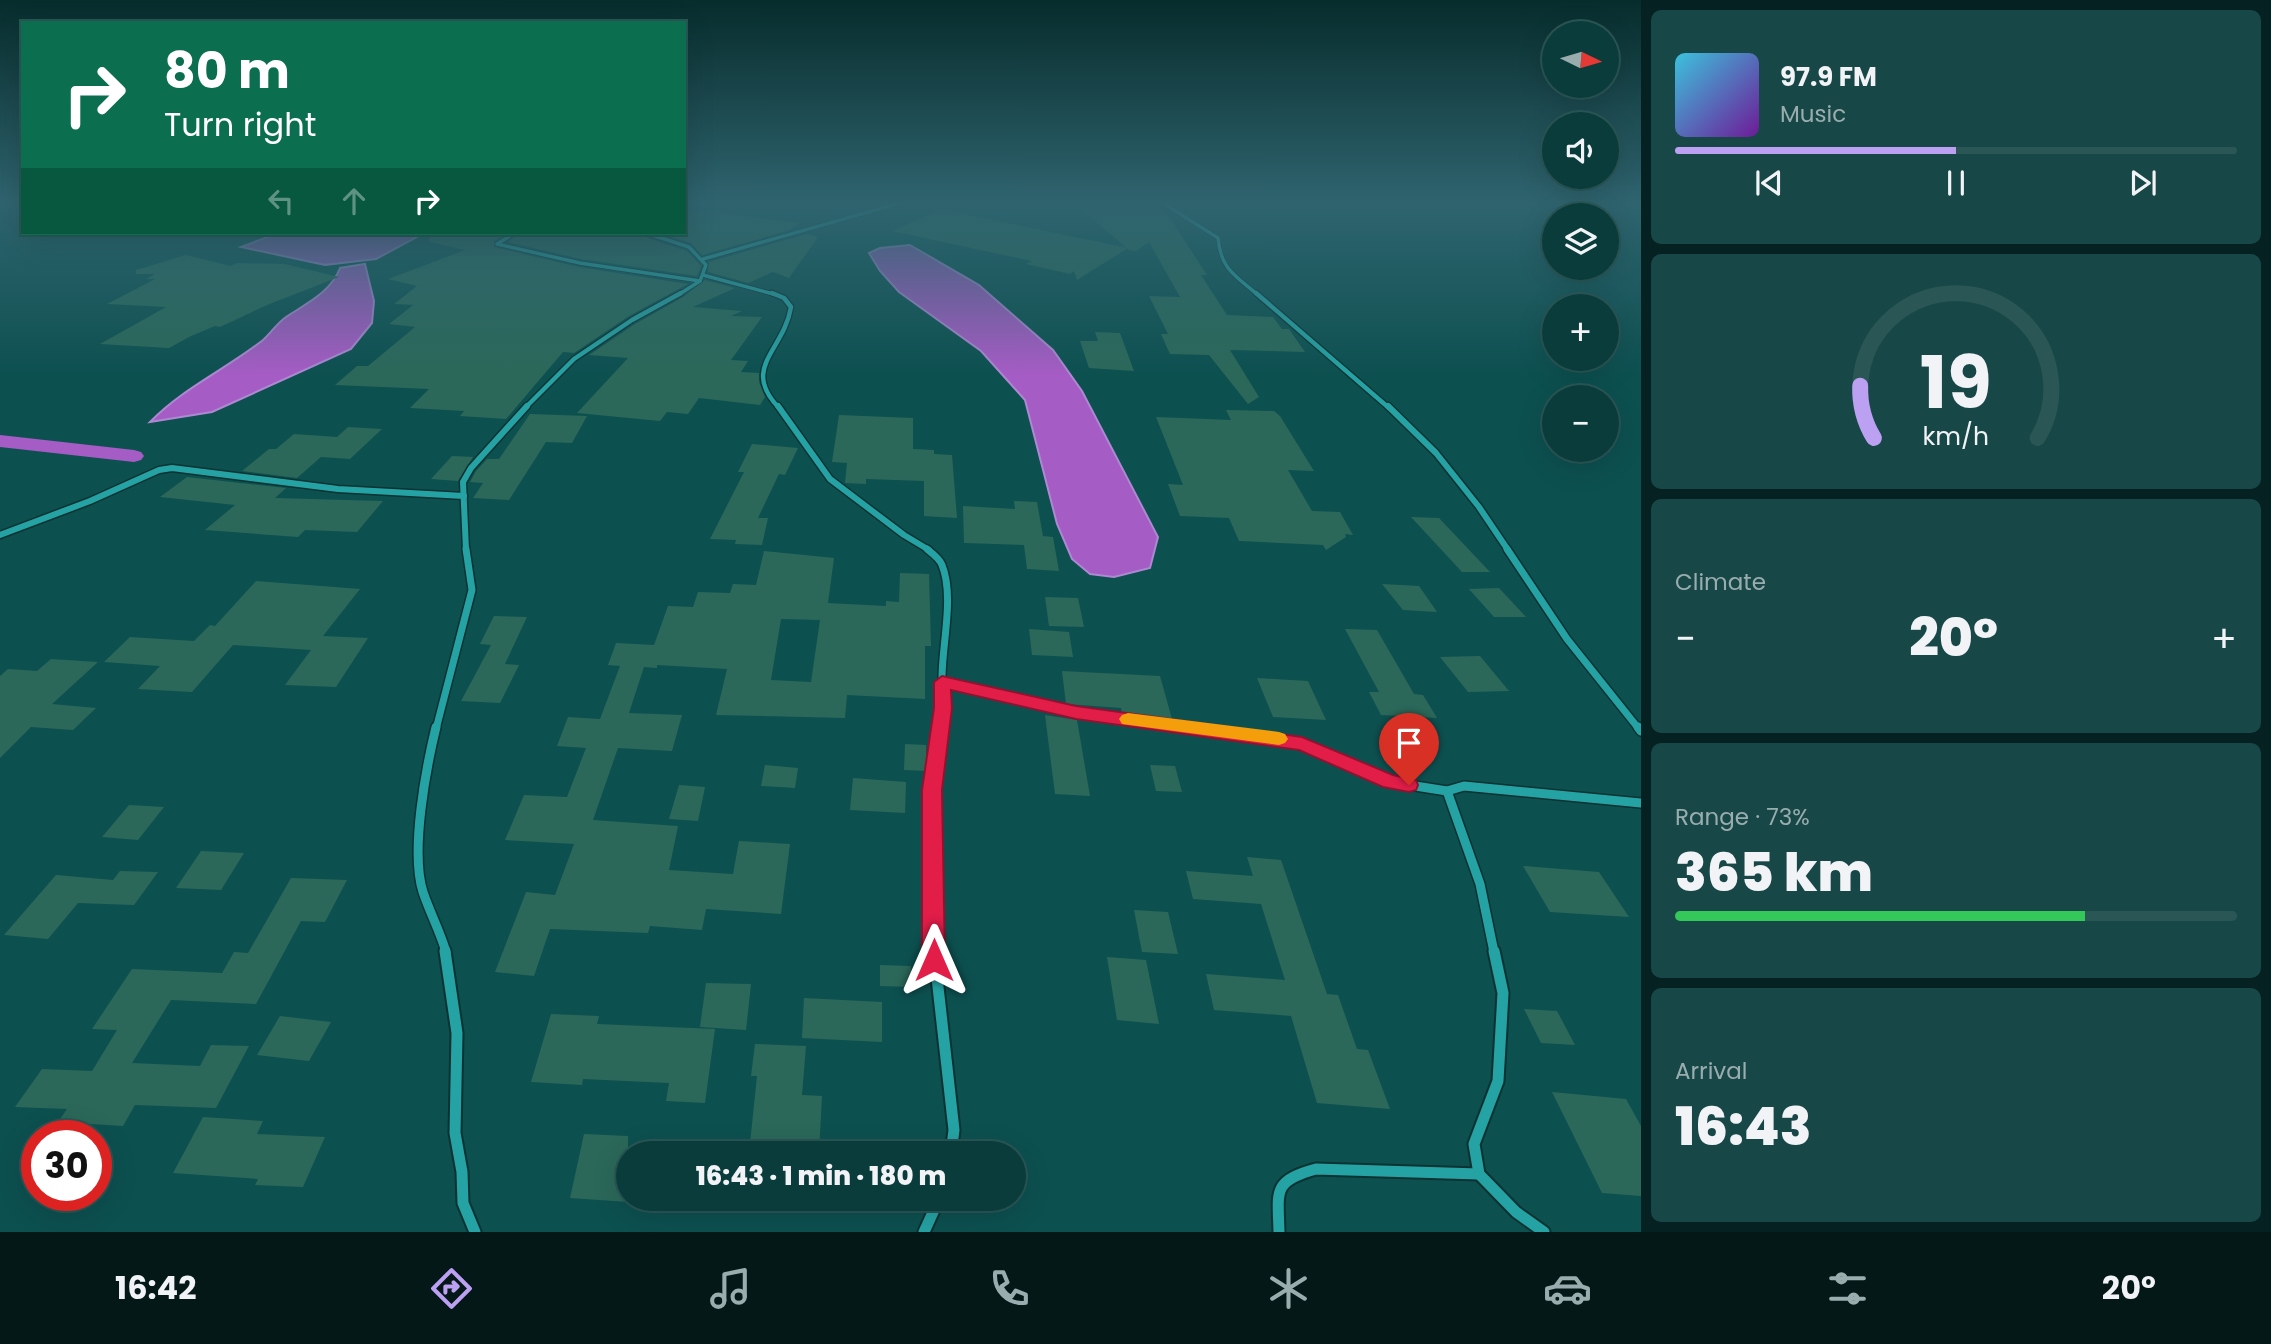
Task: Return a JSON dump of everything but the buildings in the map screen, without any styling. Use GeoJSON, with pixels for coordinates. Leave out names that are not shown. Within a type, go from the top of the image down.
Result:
{"type":"FeatureCollection","features":[{"type":"Feature","properties":{"kind":"street"},"geometry":{"type":"LineString","coordinates":[[569,260],[701,278],[784,298],[791,307],[789,320],[761,375],[765,393],[786,416],[830,479],[904,535],[927,548],[942,564],[947,598],[941,658],[943,708],[932,790],[934,960],[954,1130],[953,1141]]}},
{"type":"Feature","properties":{"kind":"street"},"geometry":{"type":"LineString","coordinates":[[475,1232],[463,1203],[462,1172],[455,1133],[457,1033],[448,961],[441,933],[422,890],[419,853],[425,771],[472,590],[466,559],[463,482],[471,468],[515,417],[574,359],[701,278],[706,265],[704,260]]}},
{"type":"Feature","properties":{"kind":"street"},"geometry":{"type":"LineString","coordinates":[[1222,260],[1227,268],[1377,396],[1436,453],[1479,507],[1567,639],[1641,731]]}},
{"type":"Feature","properties":{"kind":"street"},"geometry":{"type":"LineString","coordinates":[[0,535],[90,501],[152,473],[172,468],[338,489],[464,496]]}},
{"type":"Feature","properties":{"kind":"street"},"geometry":{"type":"LineString","coordinates":[[942,682],[1076,712],[1302,743],[1390,782],[1447,790],[1464,786],[1641,803]]}},
{"type":"Feature","properties":{"kind":"street"},"geometry":{"type":"LineString","coordinates":[[1447,790],[1480,884],[1503,993],[1498,1081],[1474,1144],[1479,1174],[1516,1212],[1544,1232]]}},
{"type":"Feature","properties":{"kind":"street"},"geometry":{"type":"LineString","coordinates":[[1279,1232],[1278,1194],[1290,1176],[1316,1169],[1479,1174]]}},
{"type":"Feature","properties":{"kind":"street"},"geometry":{"type":"LineString","coordinates":[[924,1232],[934,1211]]}},
{"type":"Feature","properties":{"kind":"shaded area"},"geometry":{"type":"Polygon","coordinates":[[[304,260],[363,260],[325,265],[304,260]]]}},
{"type":"Feature","properties":{"kind":"shaded area"},"geometry":{"type":"Polygon","coordinates":[[[874,260],[937,260],[979,285],[1053,350],[1082,391],[1158,537],[1150,568],[1114,577],[1090,574],[1072,559],[1057,524],[1025,400],[981,351],[899,292],[874,260]]]}},
{"type":"Feature","properties":{"kind":"shaded area"},"geometry":{"type":"Polygon","coordinates":[[[365,264],[374,301],[372,323],[351,349],[212,412],[150,422],[176,399],[263,340],[283,319],[317,297],[336,277],[340,268],[365,264]]]}},
{"type":"Feature","properties":{"kind":"waterway"},"geometry":{"type":"LineString","coordinates":[[0,441],[134,456]]}},
{"type":"Feature","properties":{"kind":"slow traffic"},"geometry":{"type":"LineString","coordinates":[[1128,719],[1279,739]]}},
{"type":"Feature","properties":{"kind":"route"},"geometry":{"type":"LineString","coordinates":[[934,960],[932,790],[943,708],[942,682],[1076,712],[1302,743],[1390,782],[1409,785]]}}]}
